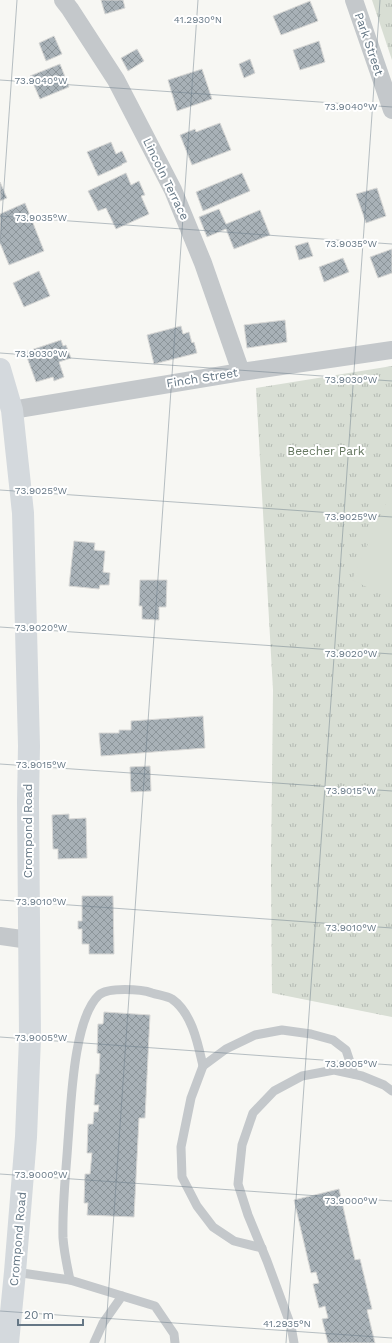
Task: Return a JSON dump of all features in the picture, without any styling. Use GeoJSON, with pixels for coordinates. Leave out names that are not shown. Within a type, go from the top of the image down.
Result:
{"type":"FeatureCollection","features":[{"type":"Feature","properties":{"kind":"main road","name":"Crompond Road"},"geometry":{"type":"LineString","coordinates":[[0,368],[12,410],[23,521],[29,746],[30,1038],[26,1137],[8,1343]]}},
{"type":"Feature","properties":{"kind":"street","name":"Lincoln Terrace"},"geometry":{"type":"LineString","coordinates":[[63,0],[116,80],[173,190],[203,263],[241,372]]}},
{"type":"Feature","properties":{"kind":"street","name":"Park Street"},"geometry":{"type":"LineString","coordinates":[[354,0],[392,110]]}},
{"type":"Feature","properties":{"kind":"street","name":"Finch Street"},"geometry":{"type":"LineString","coordinates":[[12,410],[241,372],[392,350]]}},
{"type":"Feature","properties":{"kind":"street"},"geometry":{"type":"LineString","coordinates":[[0,936],[29,940]]}},
{"type":"Feature","properties":{"kind":"lane"},"geometry":{"type":"LineString","coordinates":[[70,1280],[63,1241],[62,1214],[75,1059],[82,1029],[91,1004],[100,994],[114,990],[144,990],[171,999],[182,1009],[195,1032],[203,1066]]}},
{"type":"Feature","properties":{"kind":"lane"},"geometry":{"type":"LineString","coordinates":[[262,1248],[234,1241],[213,1228],[197,1206],[182,1177],[181,1147],[191,1098],[203,1066],[226,1049],[255,1035],[282,1030],[311,1034],[333,1040],[346,1050],[354,1074]]}},
{"type":"Feature","properties":{"kind":"lane"},"geometry":{"type":"LineString","coordinates":[[294,1343],[291,1326],[248,1215],[238,1184],[242,1145],[253,1114],[274,1091],[302,1076],[334,1070],[362,1076],[384,1085],[392,1091]]}},
{"type":"Feature","properties":{"kind":"lane"},"geometry":{"type":"LineString","coordinates":[[15,1272],[70,1280],[155,1306],[174,1334],[175,1343]]}},
{"type":"Feature","properties":{"kind":"lane"},"geometry":{"type":"LineString","coordinates":[[94,1343],[103,1323],[122,1296]]}},
{"type":"Feature","properties":{"kind":"green space"},"geometry":{"type":"Polygon","coordinates":[[[372,0],[392,0],[392,60],[372,0]]]}},
{"type":"Feature","properties":{"kind":"green space","name":"Beecher Park"},"geometry":{"type":"Polygon","coordinates":[[[392,366],[392,1017],[272,993],[271,870],[273,690],[256,388],[392,366]]]}},
{"type":"Feature","properties":{"kind":"green space"},"geometry":{"type":"Polygon","coordinates":[[[391,492],[392,493],[392,599],[352,580],[391,492]]]}},
{"type":"Feature","properties":{"kind":"building"},"geometry":{"type":"Polygon","coordinates":[[[101,0],[123,0],[125,8],[105,14],[101,0]]]}},
{"type":"Feature","properties":{"kind":"building"},"geometry":{"type":"Polygon","coordinates":[[[310,1],[318,21],[281,35],[273,16],[310,1]]]}},
{"type":"Feature","properties":{"kind":"building"},"geometry":{"type":"Polygon","coordinates":[[[54,36],[62,54],[46,61],[39,43],[54,36]]]}},
{"type":"Feature","properties":{"kind":"building"},"geometry":{"type":"Polygon","coordinates":[[[319,41],[325,62],[300,70],[293,50],[319,41]]]}},
{"type":"Feature","properties":{"kind":"building"},"geometry":{"type":"Polygon","coordinates":[[[137,49],[144,61],[128,71],[121,58],[137,49]]]}},
{"type":"Feature","properties":{"kind":"building"},"geometry":{"type":"Polygon","coordinates":[[[250,59],[255,73],[244,78],[239,64],[250,59]]]}},
{"type":"Feature","properties":{"kind":"building"},"geometry":{"type":"Polygon","coordinates":[[[60,64],[69,87],[40,99],[30,76],[60,64]]]}},
{"type":"Feature","properties":{"kind":"building"},"geometry":{"type":"Polygon","coordinates":[[[202,69],[212,99],[177,111],[168,80],[202,69]]]}},
{"type":"Feature","properties":{"kind":"building"},"geometry":{"type":"Polygon","coordinates":[[[220,123],[231,150],[192,165],[180,135],[195,129],[196,132],[220,123]]]}},
{"type":"Feature","properties":{"kind":"building"},"geometry":{"type":"Polygon","coordinates":[[[111,142],[116,154],[122,151],[127,162],[98,176],[87,152],[111,142]]]}},
{"type":"Feature","properties":{"kind":"building"},"geometry":{"type":"Polygon","coordinates":[[[126,173],[131,185],[139,181],[145,195],[141,196],[149,214],[116,229],[106,208],[98,211],[88,191],[126,173]]]}},
{"type":"Feature","properties":{"kind":"building"},"geometry":{"type":"Polygon","coordinates":[[[242,173],[250,191],[203,211],[196,192],[242,173]]]}},
{"type":"Feature","properties":{"kind":"building"},"geometry":{"type":"Polygon","coordinates":[[[0,182],[7,198],[0,201],[0,182]]]}},
{"type":"Feature","properties":{"kind":"building"},"geometry":{"type":"Polygon","coordinates":[[[377,188],[386,216],[366,223],[356,194],[377,188]]]}},
{"type":"Feature","properties":{"kind":"building"},"geometry":{"type":"Polygon","coordinates":[[[25,203],[44,251],[9,265],[0,243],[0,214],[25,203]]]}},
{"type":"Feature","properties":{"kind":"building"},"geometry":{"type":"Polygon","coordinates":[[[219,209],[226,224],[260,210],[270,235],[234,249],[226,229],[207,237],[199,217],[219,209]]]}},
{"type":"Feature","properties":{"kind":"building"},"geometry":{"type":"Polygon","coordinates":[[[308,242],[313,256],[299,260],[295,246],[308,242]]]}},
{"type":"Feature","properties":{"kind":"building"},"geometry":{"type":"Polygon","coordinates":[[[392,249],[392,273],[378,278],[370,257],[392,249]]]}},
{"type":"Feature","properties":{"kind":"building"},"geometry":{"type":"Polygon","coordinates":[[[343,258],[349,272],[324,282],[319,267],[343,258]]]}},
{"type":"Feature","properties":{"kind":"building"},"geometry":{"type":"Polygon","coordinates":[[[39,271],[50,296],[24,307],[13,283],[39,271]]]}},
{"type":"Feature","properties":{"kind":"building"},"geometry":{"type":"Polygon","coordinates":[[[285,320],[287,342],[247,348],[244,325],[285,320]]]}},
{"type":"Feature","properties":{"kind":"building"},"geometry":{"type":"Polygon","coordinates":[[[181,326],[183,334],[189,332],[197,353],[154,364],[147,335],[181,326]]]}},
{"type":"Feature","properties":{"kind":"building"},"geometry":{"type":"Polygon","coordinates":[[[61,340],[63,346],[66,345],[71,358],[59,362],[64,377],[54,381],[53,377],[36,382],[25,352],[61,340]]]}},
{"type":"Feature","properties":{"kind":"building"},"geometry":{"type":"Polygon","coordinates":[[[74,541],[95,543],[94,550],[105,551],[103,572],[110,573],[109,585],[100,585],[99,589],[69,586],[74,541]]]}},
{"type":"Feature","properties":{"kind":"building"},"geometry":{"type":"Polygon","coordinates":[[[140,580],[167,580],[166,607],[159,607],[159,620],[142,619],[142,606],[139,606],[140,580]]]}},
{"type":"Feature","properties":{"kind":"building"},"geometry":{"type":"Polygon","coordinates":[[[203,716],[205,748],[101,756],[99,733],[119,733],[119,730],[131,730],[131,721],[203,716]]]}},
{"type":"Feature","properties":{"kind":"building"},"geometry":{"type":"Polygon","coordinates":[[[150,766],[151,791],[131,792],[130,767],[150,766]]]}},
{"type":"Feature","properties":{"kind":"building"},"geometry":{"type":"Polygon","coordinates":[[[69,814],[69,819],[86,818],[87,858],[58,859],[58,849],[53,849],[52,815],[69,814]]]}},
{"type":"Feature","properties":{"kind":"building"},"geometry":{"type":"Polygon","coordinates":[[[82,896],[113,896],[114,954],[89,954],[89,944],[82,944],[82,929],[78,929],[78,921],[82,921],[82,896]]]}},
{"type":"Feature","properties":{"kind":"building"},"geometry":{"type":"Polygon","coordinates":[[[104,1012],[150,1015],[145,1118],[139,1118],[134,1217],[87,1215],[88,1203],[84,1203],[85,1174],[90,1174],[92,1153],[87,1153],[88,1124],[93,1124],[94,1112],[98,1112],[99,1105],[94,1105],[96,1074],[99,1074],[100,1054],[97,1053],[98,1024],[103,1024],[104,1012]]]}},
{"type":"Feature","properties":{"kind":"building"},"geometry":{"type":"Polygon","coordinates":[[[339,1189],[355,1260],[360,1259],[372,1309],[367,1310],[375,1343],[328,1343],[322,1319],[328,1318],[325,1306],[319,1308],[313,1284],[319,1283],[316,1272],[311,1273],[294,1200],[339,1189]]]}}]}
